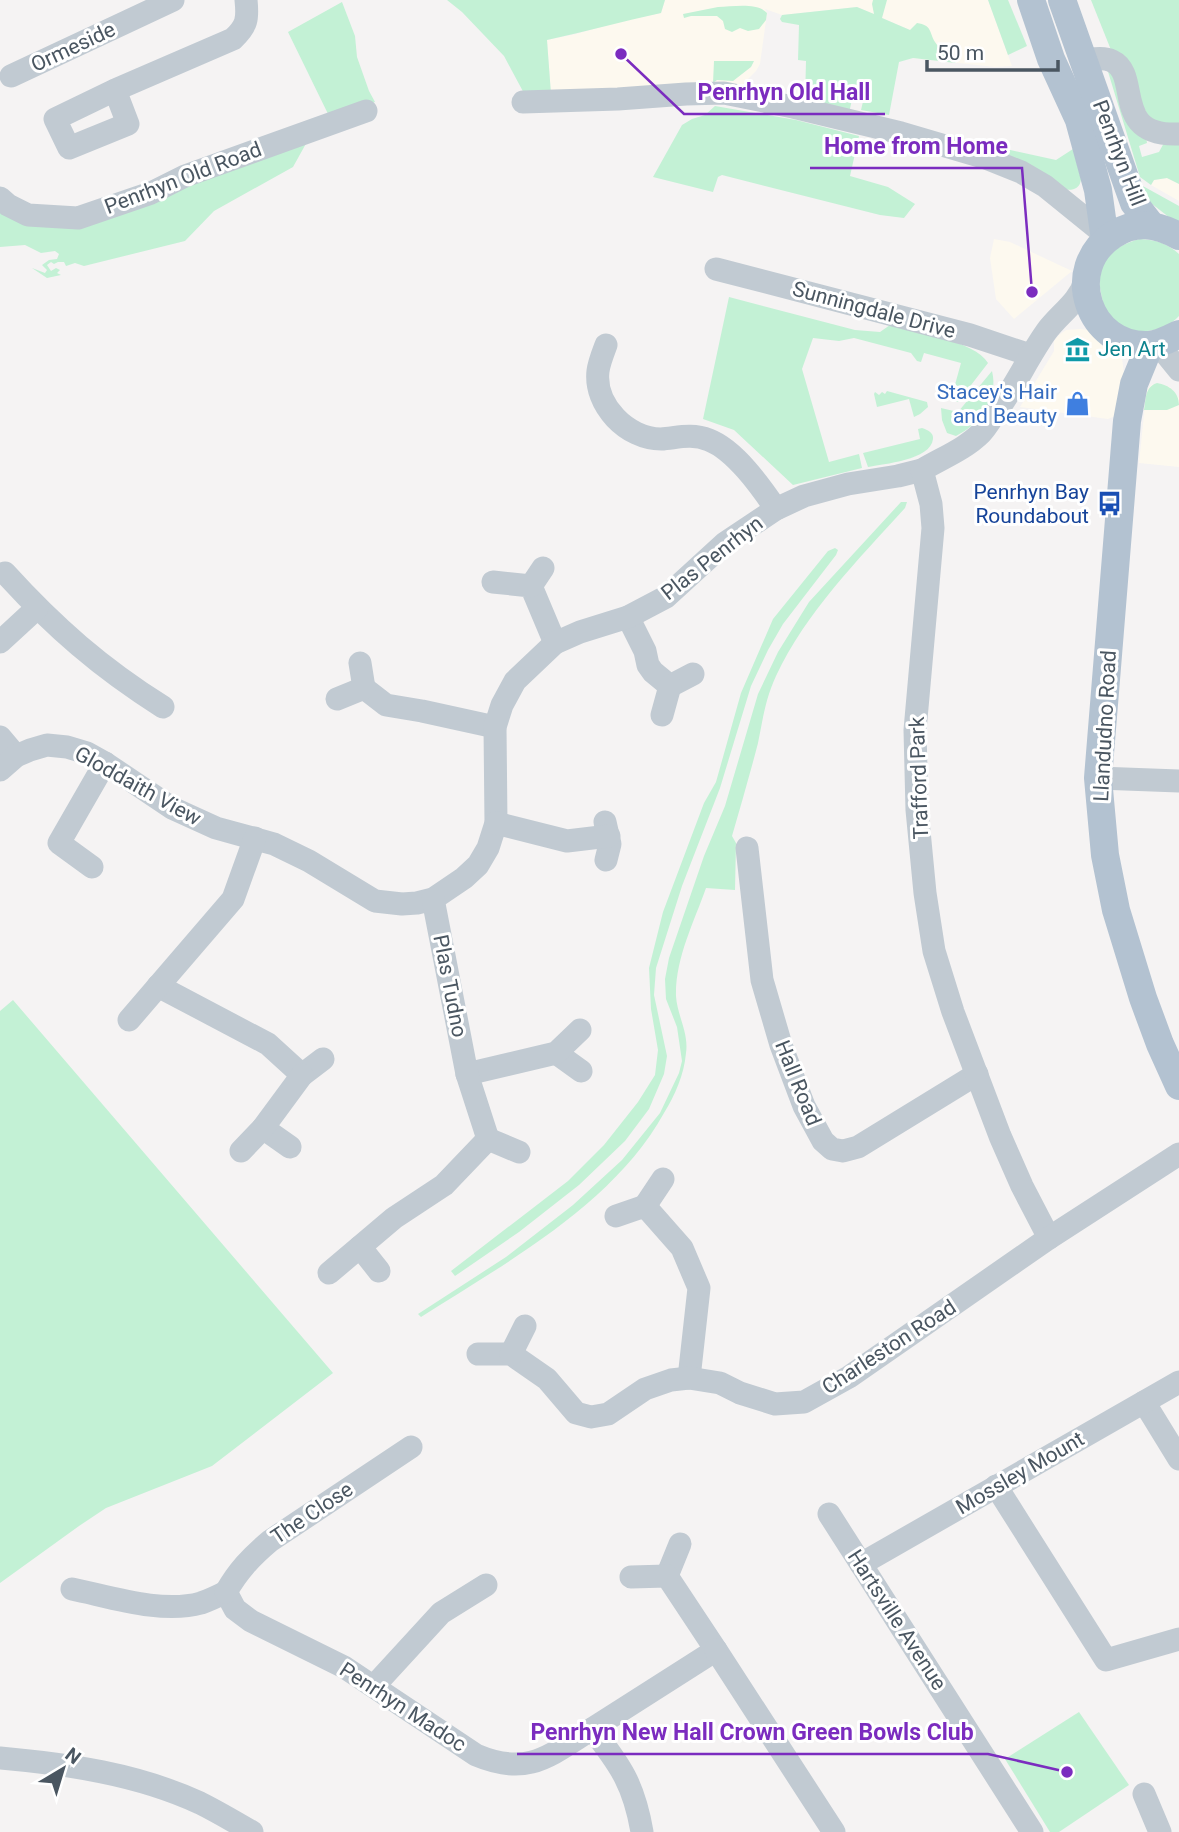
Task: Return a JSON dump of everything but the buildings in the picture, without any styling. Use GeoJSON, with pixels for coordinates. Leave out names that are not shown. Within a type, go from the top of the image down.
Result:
{"type":"FeatureCollection","features":[{"type":"Feature","properties":{"kind":"main road","name":"Penrhyn Hill"},"geometry":{"type":"LineString","coordinates":[[1031,0],[1051,59],[1079,120],[1098,190],[1104,237]]}},
{"type":"Feature","properties":{"kind":"main road","name":"Penrhyn Hill"},"geometry":{"type":"LineString","coordinates":[[1062,0],[1134,203],[1151,225]]}},
{"type":"Feature","properties":{"kind":"main road"},"geometry":{"type":"LineString","coordinates":[[1085,282],[1088,267],[1104,237],[1135,226],[1151,225],[1165,228],[1179,236]]}},
{"type":"Feature","properties":{"kind":"main road","name":"Llandudno Road"},"geometry":{"type":"LineString","coordinates":[[1085,282],[1094,317],[1124,349],[1129,364],[1130,398],[1098,778],[1105,855],[1116,910],[1143,998],[1179,1086]]}},
{"type":"Feature","properties":{"kind":"main road"},"geometry":{"type":"LineString","coordinates":[[1110,333],[1122,340],[1139,344],[1162,341]]}},
{"type":"Feature","properties":{"kind":"main road","name":"Llandudno Road"},"geometry":{"type":"LineString","coordinates":[[1130,398],[1137,376],[1162,341]]}},
{"type":"Feature","properties":{"kind":"street","name":"Ormeside"},"geometry":{"type":"LineString","coordinates":[[11,76],[173,0]]}},
{"type":"Feature","properties":{"kind":"street"},"geometry":{"type":"LineString","coordinates":[[115,90],[233,39],[243,29],[248,16],[246,0]]}},
{"type":"Feature","properties":{"kind":"street"},"geometry":{"type":"LineString","coordinates":[[1084,60],[1113,61],[1125,76],[1136,118],[1145,127],[1169,135],[1179,134]]}},
{"type":"Feature","properties":{"kind":"street"},"geometry":{"type":"LineString","coordinates":[[523,102],[724,93],[901,133],[986,158],[1021,172],[1045,186],[1104,237]]}},
{"type":"Feature","properties":{"kind":"street","name":"Penrhyn Old Road"},"geometry":{"type":"LineString","coordinates":[[0,198],[27,215],[78,218],[151,194],[185,176],[366,111]]}},
{"type":"Feature","properties":{"kind":"street"},"geometry":{"type":"LineString","coordinates":[[1073,210],[1088,202],[1098,190]]}},
{"type":"Feature","properties":{"kind":"street","name":"Sunningdale Drive"},"geometry":{"type":"LineString","coordinates":[[716,269],[1033,351]]}},
{"type":"Feature","properties":{"kind":"street"},"geometry":{"type":"LineString","coordinates":[[922,470],[963,447],[982,432],[1006,399],[1033,351],[1056,320],[1077,299],[1085,282]]}},
{"type":"Feature","properties":{"kind":"street"},"geometry":{"type":"LineString","coordinates":[[1033,351],[1070,324],[1088,322],[1110,333]]}},
{"type":"Feature","properties":{"kind":"street"},"geometry":{"type":"LineString","coordinates":[[1162,341],[1179,370]]}},
{"type":"Feature","properties":{"kind":"street"},"geometry":{"type":"LineString","coordinates":[[606,345],[598,371],[600,395],[614,417],[636,434],[659,439],[684,435],[709,440],[732,456],[759,482],[776,509]]}},
{"type":"Feature","properties":{"kind":"street","name":"Plas Penrhyn"},"geometry":{"type":"LineString","coordinates":[[433,899],[464,878],[478,865],[488,848],[496,823],[495,727],[502,705],[515,681],[555,643],[628,617],[666,597],[725,543],[776,509],[804,496],[837,487],[922,470]]}},
{"type":"Feature","properties":{"kind":"street","name":"Trafford Park"},"geometry":{"type":"LineString","coordinates":[[922,470],[931,504],[933,528],[915,730],[916,810],[934,951],[953,1012],[1011,1161],[1049,1238]]}},
{"type":"Feature","properties":{"kind":"street"},"geometry":{"type":"LineString","coordinates":[[5,573],[37,608],[100,665],[163,707]]}},
{"type":"Feature","properties":{"kind":"street"},"geometry":{"type":"LineString","coordinates":[[493,582],[537,577],[555,643]]}},
{"type":"Feature","properties":{"kind":"street"},"geometry":{"type":"LineString","coordinates":[[0,642],[37,608]]}},
{"type":"Feature","properties":{"kind":"street"},"geometry":{"type":"LineString","coordinates":[[628,617],[645,651],[648,665],[653,673],[670,686]]}},
{"type":"Feature","properties":{"kind":"street"},"geometry":{"type":"LineString","coordinates":[[359,663],[365,688],[386,705],[495,727]]}},
{"type":"Feature","properties":{"kind":"street"},"geometry":{"type":"LineString","coordinates":[[662,715],[670,686],[693,674]]}},
{"type":"Feature","properties":{"kind":"street"},"geometry":{"type":"LineString","coordinates":[[337,699],[365,688]]}},
{"type":"Feature","properties":{"kind":"street"},"geometry":{"type":"LineString","coordinates":[[0,737],[8,763]]}},
{"type":"Feature","properties":{"kind":"street","name":"Gloddaith View"},"geometry":{"type":"LineString","coordinates":[[8,763],[47,745],[88,753],[172,808],[216,828],[274,844],[309,861],[374,901],[402,904],[433,899]]}},
{"type":"Feature","properties":{"kind":"street"},"geometry":{"type":"LineString","coordinates":[[92,867],[59,844],[105,763]]}},
{"type":"Feature","properties":{"kind":"street"},"geometry":{"type":"LineString","coordinates":[[1098,778],[1179,781]]}},
{"type":"Feature","properties":{"kind":"street"},"geometry":{"type":"LineString","coordinates":[[496,823],[567,841],[607,829],[610,844],[606,860]]}},
{"type":"Feature","properties":{"kind":"street"},"geometry":{"type":"LineString","coordinates":[[129,1020],[233,899],[255,838]]}},
{"type":"Feature","properties":{"kind":"street","name":"Hall Road"},"geometry":{"type":"LineString","coordinates":[[747,848],[762,980],[800,1094],[815,1128],[832,1149],[843,1151],[858,1147],[977,1074]]}},
{"type":"Feature","properties":{"kind":"street","name":"Plas Tudno"},"geometry":{"type":"LineString","coordinates":[[433,899],[467,1074],[488,1139]]}},
{"type":"Feature","properties":{"kind":"street"},"geometry":{"type":"LineString","coordinates":[[158,986],[268,1044],[302,1075]]}},
{"type":"Feature","properties":{"kind":"street"},"geometry":{"type":"LineString","coordinates":[[467,1074],[556,1053],[580,1030]]}},
{"type":"Feature","properties":{"kind":"street"},"geometry":{"type":"LineString","coordinates":[[556,1053],[581,1072]]}},
{"type":"Feature","properties":{"kind":"street"},"geometry":{"type":"LineString","coordinates":[[241,1151],[263,1128],[302,1075],[323,1059]]}},
{"type":"Feature","properties":{"kind":"street"},"geometry":{"type":"LineString","coordinates":[[263,1128],[290,1147]]}},
{"type":"Feature","properties":{"kind":"street"},"geometry":{"type":"LineString","coordinates":[[329,1273],[394,1218],[444,1185],[488,1139],[519,1152]]}},
{"type":"Feature","properties":{"kind":"street","name":"Charleston Road"},"geometry":{"type":"LineString","coordinates":[[511,1354],[547,1379],[576,1412],[591,1417],[608,1414],[645,1389],[671,1380],[690,1378],[720,1383],[740,1393],[775,1404],[803,1402],[849,1377],[1049,1238],[1179,1154]]}},
{"type":"Feature","properties":{"kind":"street"},"geometry":{"type":"LineString","coordinates":[[615,1216],[645,1206],[663,1179]]}},
{"type":"Feature","properties":{"kind":"street"},"geometry":{"type":"LineString","coordinates":[[645,1206],[682,1248],[699,1288],[690,1378]]}},
{"type":"Feature","properties":{"kind":"street"},"geometry":{"type":"LineString","coordinates":[[360,1247],[379,1271]]}},
{"type":"Feature","properties":{"kind":"street"},"geometry":{"type":"LineString","coordinates":[[478,1354],[511,1354],[525,1326]]}},
{"type":"Feature","properties":{"kind":"street","name":"Mossley Mount"},"geometry":{"type":"LineString","coordinates":[[862,1564],[1179,1382]]}},
{"type":"Feature","properties":{"kind":"street"},"geometry":{"type":"LineString","coordinates":[[1144,1402],[1179,1459]]}},
{"type":"Feature","properties":{"kind":"street","name":"The Close"},"geometry":{"type":"LineString","coordinates":[[226,1592],[235,1575],[270,1541],[411,1447]]}},
{"type":"Feature","properties":{"kind":"street"},"geometry":{"type":"LineString","coordinates":[[996,1486],[1106,1660],[1179,1639]]}},
{"type":"Feature","properties":{"kind":"street","name":"Hartsville Avenue"},"geometry":{"type":"LineString","coordinates":[[829,1514],[1032,1832]]}},
{"type":"Feature","properties":{"kind":"street"},"geometry":{"type":"LineString","coordinates":[[667,1576],[680,1544]]}},
{"type":"Feature","properties":{"kind":"street"},"geometry":{"type":"LineString","coordinates":[[631,1577],[667,1576]]}},
{"type":"Feature","properties":{"kind":"street"},"geometry":{"type":"LineString","coordinates":[[667,1576],[834,1832]]}},
{"type":"Feature","properties":{"kind":"street"},"geometry":{"type":"LineString","coordinates":[[374,1686],[441,1613],[486,1585]]}},
{"type":"Feature","properties":{"kind":"street"},"geometry":{"type":"LineString","coordinates":[[72,1589],[155,1605],[177,1606],[201,1603],[226,1592]]}},
{"type":"Feature","properties":{"kind":"street","name":"Penrhyn Madoc"},"geometry":{"type":"LineString","coordinates":[[226,1592],[235,1609],[251,1621],[336,1662],[476,1755],[491,1762],[508,1765],[546,1758],[716,1650]]}},
{"type":"Feature","properties":{"kind":"street"},"geometry":{"type":"LineString","coordinates":[[592,1730],[616,1760],[631,1786],[642,1832]]}},
{"type":"Feature","properties":{"kind":"street"},"geometry":{"type":"LineString","coordinates":[[0,1758],[76,1767],[146,1783],[199,1803],[252,1832]]}},
{"type":"Feature","properties":{"kind":"street"},"geometry":{"type":"LineString","coordinates":[[1144,1794],[1160,1832]]}},
{"type":"Feature","properties":{"kind":"shaded area"},"geometry":{"type":"Polygon","coordinates":[[[665,0],[988,0],[1012,66],[995,67],[913,58],[910,30],[857,7],[782,15],[765,9],[767,13],[760,64],[738,89],[551,94],[547,40],[661,13],[665,0]]]}},
{"type":"Feature","properties":{"kind":"shaded area"},"geometry":{"type":"Polygon","coordinates":[[[1167,178],[1179,184],[1179,201],[1151,185],[1154,180],[1167,178]]]}},
{"type":"Feature","properties":{"kind":"shaded area"},"geometry":{"type":"Polygon","coordinates":[[[994,239],[1010,242],[1072,271],[1014,319],[996,299],[990,258],[994,239]]]}},
{"type":"Feature","properties":{"kind":"shaded area"},"geometry":{"type":"Polygon","coordinates":[[[1066,330],[1097,331],[1121,350],[1124,374],[1120,414],[1108,419],[1020,407],[1054,351],[1054,341],[1066,330]]]}},
{"type":"Feature","properties":{"kind":"shaded area"},"geometry":{"type":"Polygon","coordinates":[[[1157,383],[1170,387],[1179,398],[1179,467],[1139,463],[1146,395],[1151,385],[1157,383]]]}},
{"type":"Feature","properties":{"kind":"green space"},"geometry":{"type":"Polygon","coordinates":[[[447,0],[665,0],[661,13],[547,40],[551,94],[526,97],[504,56],[447,0]]]}},
{"type":"Feature","properties":{"kind":"green space"},"geometry":{"type":"Polygon","coordinates":[[[873,0],[887,0],[882,18],[910,30],[917,23],[925,25],[937,45],[956,63],[913,58],[899,62],[889,115],[861,110],[866,89],[855,86],[849,113],[805,100],[806,61],[798,60],[799,25],[782,22],[782,15],[857,7],[874,14],[873,0]]]}},
{"type":"Feature","properties":{"kind":"green space"},"geometry":{"type":"Polygon","coordinates":[[[988,0],[1008,0],[1027,46],[1008,55],[988,0]]]}},
{"type":"Feature","properties":{"kind":"green space"},"geometry":{"type":"Polygon","coordinates":[[[1091,0],[1179,0],[1179,129],[1153,124],[1111,50],[1091,0]]]}},
{"type":"Feature","properties":{"kind":"green space"},"geometry":{"type":"Polygon","coordinates":[[[342,2],[355,36],[357,57],[375,102],[330,118],[288,32],[342,2]]]}},
{"type":"Feature","properties":{"kind":"green space"},"geometry":{"type":"Polygon","coordinates":[[[718,7],[757,7],[767,13],[766,20],[759,29],[748,31],[740,28],[732,32],[725,29],[723,21],[717,16],[684,18],[683,14],[718,7]]]}},
{"type":"Feature","properties":{"kind":"green space"},"geometry":{"type":"Polygon","coordinates":[[[714,61],[754,61],[751,67],[733,81],[717,80],[713,83],[714,61]]]}},
{"type":"Feature","properties":{"kind":"green space"},"geometry":{"type":"Polygon","coordinates":[[[1106,65],[1145,131],[1147,143],[1139,146],[1142,157],[1159,152],[1165,141],[1179,140],[1179,184],[1167,178],[1154,180],[1151,185],[1140,177],[1106,65]]]}},
{"type":"Feature","properties":{"kind":"green space"},"geometry":{"type":"Polygon","coordinates":[[[715,106],[796,120],[859,136],[850,176],[888,187],[915,204],[904,218],[880,215],[722,175],[718,177],[713,192],[653,177],[682,125],[705,115],[715,106]]]}},
{"type":"Feature","properties":{"kind":"green space"},"geometry":{"type":"Polygon","coordinates":[[[308,140],[293,167],[214,211],[185,241],[84,266],[75,263],[66,266],[64,262],[51,262],[47,265],[51,271],[56,268],[61,275],[47,278],[32,268],[45,273],[47,270],[42,265],[57,259],[59,254],[55,251],[41,253],[25,245],[0,247],[0,204],[40,223],[308,140]]]}},
{"type":"Feature","properties":{"kind":"green space"},"geometry":{"type":"Polygon","coordinates":[[[997,147],[1056,160],[1073,149],[1080,183],[1074,189],[1062,189],[1008,160],[997,147]]]}},
{"type":"Feature","properties":{"kind":"green space"},"geometry":{"type":"Polygon","coordinates":[[[1141,185],[1179,206],[1179,225],[1147,200],[1141,185]]]}},
{"type":"Feature","properties":{"kind":"green space"},"geometry":{"type":"Polygon","coordinates":[[[1140,239],[1161,243],[1179,254],[1179,316],[1171,323],[1150,331],[1119,325],[1104,307],[1101,293],[1100,273],[1107,257],[1121,246],[1140,239]]]}},
{"type":"Feature","properties":{"kind":"green space"},"geometry":{"type":"Polygon","coordinates":[[[729,297],[855,330],[880,332],[890,325],[929,334],[971,349],[988,363],[958,402],[951,399],[961,363],[924,353],[921,362],[911,353],[854,338],[839,341],[813,338],[802,369],[829,462],[859,454],[862,468],[793,485],[734,430],[703,419],[729,297]]]}},
{"type":"Feature","properties":{"kind":"green space"},"geometry":{"type":"Polygon","coordinates":[[[992,371],[993,391],[986,410],[965,431],[956,436],[947,433],[941,408],[958,412],[992,371]]]}},
{"type":"Feature","properties":{"kind":"green space"},"geometry":{"type":"Polygon","coordinates":[[[1157,383],[1172,390],[1179,405],[1167,410],[1144,410],[1148,390],[1157,383]]]}},
{"type":"Feature","properties":{"kind":"green space"},"geometry":{"type":"Polygon","coordinates":[[[887,391],[927,402],[928,407],[914,417],[909,399],[877,407],[875,392],[879,395],[887,391]]]}},
{"type":"Feature","properties":{"kind":"green space"},"geometry":{"type":"Polygon","coordinates":[[[922,428],[933,437],[924,452],[905,460],[868,467],[863,453],[920,439],[918,429],[922,428]]]}},
{"type":"Feature","properties":{"kind":"green space"},"geometry":{"type":"Polygon","coordinates":[[[901,502],[907,502],[905,508],[851,567],[802,630],[772,685],[732,836],[736,843],[735,890],[706,888],[682,955],[676,996],[686,1038],[686,1053],[678,1084],[664,1113],[617,1176],[587,1203],[522,1253],[421,1317],[418,1314],[506,1257],[573,1205],[622,1160],[660,1113],[682,1061],[677,1027],[666,999],[665,979],[669,958],[704,856],[725,806],[758,694],[778,652],[809,602],[901,502]]]}},
{"type":"Feature","properties":{"kind":"green space"},"geometry":{"type":"Polygon","coordinates":[[[835,548],[838,550],[836,555],[783,624],[751,686],[720,788],[682,886],[656,968],[654,995],[667,1056],[664,1074],[649,1109],[625,1141],[579,1185],[519,1232],[455,1276],[451,1271],[568,1181],[604,1145],[638,1102],[655,1075],[658,1050],[651,1009],[649,968],[663,912],[704,803],[716,782],[741,693],[773,619],[828,551],[835,548]]]}},
{"type":"Feature","properties":{"kind":"green space"},"geometry":{"type":"Polygon","coordinates":[[[13,1000],[333,1373],[212,1466],[106,1508],[0,1583],[0,1011],[13,1000]]]}},
{"type":"Feature","properties":{"kind":"green space"},"geometry":{"type":"Polygon","coordinates":[[[1079,1712],[1129,1785],[1059,1832],[1050,1832],[1005,1759],[1079,1712]]]}},
{"type":"Feature","properties":{"kind":"place","name":"Penrhyn Old Hall"},"geometry":{"type":"Point","coordinates":[621,54]}},
{"type":"Feature","properties":{"kind":"place","name":"Home from Home"},"geometry":{"type":"Point","coordinates":[1032,292]}},
{"type":"Feature","properties":{"kind":"place","name":"Jen Art"},"geometry":{"type":"Point","coordinates":[1078,349]}},
{"type":"Feature","properties":{"kind":"place","name":"Stacey's Hair and Beauty"},"geometry":{"type":"Point","coordinates":[1077,404]}},
{"type":"Feature","properties":{"kind":"place","name":"Penrhyn Bay Roundabout"},"geometry":{"type":"Point","coordinates":[1109,504]}},
{"type":"Feature","properties":{"kind":"place","name":"Penrhyn New Hall Crown Green Bowls Club"},"geometry":{"type":"Point","coordinates":[1067,1772]}}]}
